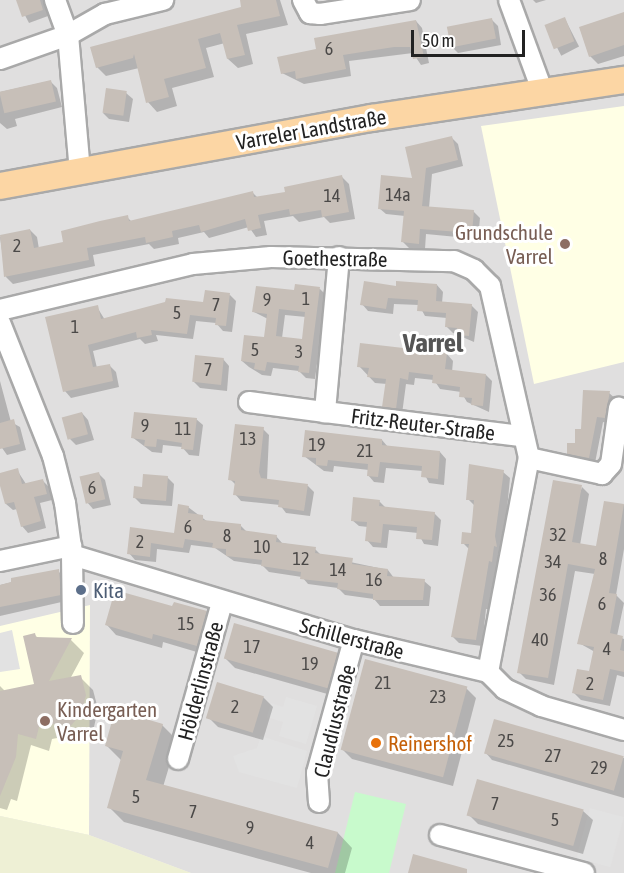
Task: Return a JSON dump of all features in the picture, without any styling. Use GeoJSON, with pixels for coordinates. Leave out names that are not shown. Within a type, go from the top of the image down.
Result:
{"type":"FeatureCollection","features":[{"type":"Feature","properties":{"kind":"main road","name":"Varreler Landstraße"},"geometry":{"type":"LineString","coordinates":[[0,186],[542,90],[624,80]]}},
{"type":"Feature","properties":{"kind":"street"},"geometry":{"type":"LineString","coordinates":[[55,0],[68,35],[80,171]]}},
{"type":"Feature","properties":{"kind":"street"},"geometry":{"type":"LineString","coordinates":[[0,59],[68,35],[105,14],[163,0]]}},
{"type":"Feature","properties":{"kind":"street"},"geometry":{"type":"LineString","coordinates":[[303,0],[310,13],[320,14],[410,0]]}},
{"type":"Feature","properties":{"kind":"street"},"geometry":{"type":"LineString","coordinates":[[509,0],[542,90]]}},
{"type":"Feature","properties":{"kind":"street","name":"Goethestraße"},"geometry":{"type":"LineString","coordinates":[[0,310],[193,264],[272,257],[454,261],[474,270],[490,286],[521,435],[529,458],[489,672]]}},
{"type":"Feature","properties":{"kind":"street","name":"Fritz-Reuter-Straße"},"geometry":{"type":"LineString","coordinates":[[325,412],[339,257]]}},
{"type":"Feature","properties":{"kind":"street"},"geometry":{"type":"LineString","coordinates":[[0,323],[53,456],[72,551],[73,623]]}},
{"type":"Feature","properties":{"kind":"street","name":"Fritz-Reuter-Straße"},"geometry":{"type":"LineString","coordinates":[[249,402],[521,435]]}},
{"type":"Feature","properties":{"kind":"street"},"geometry":{"type":"LineString","coordinates":[[529,458],[602,474],[611,464],[619,408]]}},
{"type":"Feature","properties":{"kind":"street"},"geometry":{"type":"LineString","coordinates":[[0,561],[72,551]]}},
{"type":"Feature","properties":{"kind":"street","name":"Schillerstraße"},"geometry":{"type":"LineString","coordinates":[[72,551],[222,602],[354,640],[489,672],[505,689],[541,706],[623,724]]}},
{"type":"Feature","properties":{"kind":"street","name":"Hölderlinstraße"},"geometry":{"type":"LineString","coordinates":[[178,759],[222,602]]}},
{"type":"Feature","properties":{"kind":"street","name":"Claudiusstraße"},"geometry":{"type":"LineString","coordinates":[[319,802],[317,773],[354,640]]}},
{"type":"Feature","properties":{"kind":"street"},"geometry":{"type":"LineString","coordinates":[[440,835],[584,873]]}},
{"type":"Feature","properties":{"kind":"shaded area"},"geometry":{"type":"Polygon","coordinates":[[[0,0],[624,0],[624,873],[191,873],[89,835],[0,816],[0,0]]]}},
{"type":"Feature","properties":{"kind":"shaded area","name":"Grundschule Varrel"},"geometry":{"type":"Polygon","coordinates":[[[624,106],[624,362],[534,384],[481,126],[624,106]]]}},
{"type":"Feature","properties":{"kind":"shaded area","name":"Kindergarten Varrel"},"geometry":{"type":"Polygon","coordinates":[[[90,605],[89,835],[0,816],[0,626],[90,605]]]}},
{"type":"Feature","properties":{"kind":"shaded area"},"geometry":{"type":"Polygon","coordinates":[[[12,630],[20,669],[0,672],[0,633],[12,630]]]}},
{"type":"Feature","properties":{"kind":"shaded area"},"geometry":{"type":"Polygon","coordinates":[[[286,697],[317,706],[306,744],[279,736],[283,722],[267,717],[271,703],[283,707],[286,697]]]}},
{"type":"Feature","properties":{"kind":"shaded area"},"geometry":{"type":"Polygon","coordinates":[[[261,736],[307,751],[297,788],[239,772],[233,756],[257,748],[261,736]]]}},
{"type":"Feature","properties":{"kind":"shaded area"},"geometry":{"type":"Polygon","coordinates":[[[590,808],[624,817],[610,867],[577,858],[590,808]]]}},
{"type":"Feature","properties":{"kind":"shaded area"},"geometry":{"type":"Polygon","coordinates":[[[0,816],[89,835],[191,873],[0,873],[0,816]]]}},
{"type":"Feature","properties":{"kind":"green space"},"geometry":{"type":"Polygon","coordinates":[[[355,792],[406,804],[389,873],[335,873],[355,792]]]}},
{"type":"Feature","properties":{"kind":"building"},"geometry":{"type":"Polygon","coordinates":[[[16,0],[40,0],[43,10],[22,17],[16,0]]]}},
{"type":"Feature","properties":{"kind":"building"},"geometry":{"type":"Polygon","coordinates":[[[240,0],[276,0],[280,16],[237,25],[245,55],[227,59],[220,33],[198,39],[206,68],[164,79],[169,97],[146,103],[134,54],[133,58],[96,68],[90,47],[241,7],[240,0]]]}},
{"type":"Feature","properties":{"kind":"building"},"geometry":{"type":"Polygon","coordinates":[[[624,12],[624,45],[589,57],[579,27],[624,12]]]}},
{"type":"Feature","properties":{"kind":"building"},"geometry":{"type":"Polygon","coordinates":[[[565,17],[574,41],[554,49],[544,25],[565,17]]]}},
{"type":"Feature","properties":{"kind":"building"},"geometry":{"type":"Polygon","coordinates":[[[492,18],[496,39],[451,47],[447,27],[492,18]]]}},
{"type":"Feature","properties":{"kind":"building"},"geometry":{"type":"Polygon","coordinates":[[[416,20],[424,57],[413,59],[410,47],[394,47],[343,55],[346,69],[296,79],[295,71],[281,74],[277,57],[316,49],[314,38],[416,20]]]}},
{"type":"Feature","properties":{"kind":"building"},"geometry":{"type":"Polygon","coordinates":[[[51,80],[56,101],[4,113],[0,92],[51,80]]]}},
{"type":"Feature","properties":{"kind":"building"},"geometry":{"type":"Polygon","coordinates":[[[106,88],[127,91],[123,116],[103,113],[106,88]]]}},
{"type":"Feature","properties":{"kind":"building"},"geometry":{"type":"Polygon","coordinates":[[[452,136],[458,160],[426,168],[422,206],[474,210],[472,233],[420,229],[419,244],[401,242],[404,211],[378,209],[381,175],[412,178],[405,147],[452,136]]]}},
{"type":"Feature","properties":{"kind":"building"},"geometry":{"type":"Polygon","coordinates":[[[342,175],[349,212],[322,217],[321,210],[290,215],[289,209],[258,215],[261,228],[248,231],[245,219],[201,232],[199,225],[172,231],[173,237],[146,243],[145,237],[87,248],[89,260],[4,277],[0,235],[30,229],[34,248],[63,242],[61,231],[100,221],[128,215],[129,221],[253,191],[254,197],[285,192],[284,187],[342,175]]]}},
{"type":"Feature","properties":{"kind":"building"},"geometry":{"type":"Polygon","coordinates":[[[364,281],[396,286],[396,281],[437,284],[436,301],[472,304],[469,336],[457,335],[457,328],[445,327],[446,313],[417,311],[418,300],[388,298],[386,309],[360,305],[364,281]]]}},
{"type":"Feature","properties":{"kind":"building"},"geometry":{"type":"Polygon","coordinates":[[[295,284],[320,287],[309,373],[298,372],[299,366],[267,362],[265,371],[254,369],[255,363],[241,361],[244,335],[264,337],[267,314],[252,312],[256,286],[294,290],[295,284]],[[279,309],[276,336],[302,339],[305,312],[279,309]]]}},
{"type":"Feature","properties":{"kind":"building"},"geometry":{"type":"Polygon","coordinates":[[[205,290],[230,293],[226,326],[215,325],[216,318],[190,315],[187,334],[151,330],[152,335],[137,338],[136,332],[88,345],[93,367],[110,364],[113,381],[63,392],[45,317],[98,305],[101,319],[165,302],[166,298],[203,302],[205,290]]]}},
{"type":"Feature","properties":{"kind":"building"},"geometry":{"type":"Polygon","coordinates":[[[360,343],[447,353],[445,369],[486,374],[483,406],[471,405],[472,398],[459,397],[460,387],[432,383],[433,375],[409,372],[408,380],[400,378],[396,409],[382,407],[386,379],[367,377],[369,368],[357,367],[360,343]]]}},
{"type":"Feature","properties":{"kind":"building"},"geometry":{"type":"Polygon","coordinates":[[[195,355],[224,358],[221,385],[192,382],[195,355]]]}},
{"type":"Feature","properties":{"kind":"building"},"geometry":{"type":"Polygon","coordinates":[[[583,390],[610,391],[605,418],[597,417],[589,458],[567,454],[567,443],[575,443],[575,429],[581,429],[583,390]]]}},
{"type":"Feature","properties":{"kind":"building"},"geometry":{"type":"Polygon","coordinates":[[[82,412],[88,434],[68,440],[62,417],[82,412]]]}},
{"type":"Feature","properties":{"kind":"building"},"geometry":{"type":"Polygon","coordinates":[[[134,412],[197,418],[193,450],[181,449],[182,443],[157,439],[156,447],[144,446],[145,440],[131,438],[134,412]]]}},
{"type":"Feature","properties":{"kind":"building"},"geometry":{"type":"Polygon","coordinates":[[[14,419],[20,444],[0,449],[0,423],[14,419]]]}},
{"type":"Feature","properties":{"kind":"building"},"geometry":{"type":"Polygon","coordinates":[[[235,424],[264,427],[259,472],[261,478],[308,484],[304,511],[278,507],[279,500],[233,495],[235,481],[228,480],[235,424]]]}},
{"type":"Feature","properties":{"kind":"building"},"geometry":{"type":"Polygon","coordinates":[[[305,430],[382,439],[382,445],[440,451],[438,479],[421,477],[422,466],[380,462],[378,477],[367,476],[368,464],[328,460],[327,466],[316,465],[316,458],[302,457],[305,430]]]}},
{"type":"Feature","properties":{"kind":"building"},"geometry":{"type":"Polygon","coordinates":[[[469,464],[504,470],[495,536],[497,547],[494,546],[492,562],[489,561],[476,640],[451,637],[469,544],[461,544],[462,532],[471,533],[474,500],[466,500],[469,464]]]}},
{"type":"Feature","properties":{"kind":"building"},"geometry":{"type":"Polygon","coordinates":[[[18,468],[22,484],[43,479],[47,494],[34,497],[41,521],[21,527],[14,502],[5,504],[0,486],[0,473],[18,468]]]}},
{"type":"Feature","properties":{"kind":"building"},"geometry":{"type":"Polygon","coordinates":[[[99,472],[105,499],[86,504],[80,476],[99,472]]]}},
{"type":"Feature","properties":{"kind":"building"},"geometry":{"type":"Polygon","coordinates":[[[143,474],[168,476],[166,501],[133,498],[134,486],[142,487],[143,474]]]}},
{"type":"Feature","properties":{"kind":"building"},"geometry":{"type":"Polygon","coordinates":[[[553,480],[582,485],[572,542],[596,546],[604,501],[624,504],[609,593],[617,594],[610,633],[623,636],[620,650],[624,651],[624,672],[610,669],[603,700],[572,693],[577,669],[589,671],[594,647],[577,644],[595,569],[568,564],[548,678],[517,673],[553,480]]]}},
{"type":"Feature","properties":{"kind":"building"},"geometry":{"type":"Polygon","coordinates":[[[353,497],[380,500],[379,506],[435,512],[432,540],[416,539],[417,527],[383,524],[381,543],[365,541],[367,522],[351,521],[353,497]]]}},
{"type":"Feature","properties":{"kind":"building"},"geometry":{"type":"Polygon","coordinates":[[[178,504],[189,506],[188,513],[203,515],[203,520],[241,524],[241,530],[277,535],[276,542],[316,547],[315,553],[353,558],[352,564],[388,569],[387,576],[425,579],[423,600],[373,600],[373,594],[337,589],[338,583],[300,579],[301,572],[261,566],[262,560],[226,556],[226,549],[212,548],[213,543],[185,539],[183,548],[151,543],[150,557],[127,554],[130,527],[174,533],[178,504]]]}},
{"type":"Feature","properties":{"kind":"building"},"geometry":{"type":"Polygon","coordinates":[[[59,569],[61,595],[0,607],[0,585],[11,582],[11,578],[59,569]]]}},
{"type":"Feature","properties":{"kind":"building"},"geometry":{"type":"Polygon","coordinates":[[[115,590],[172,606],[174,602],[207,611],[197,646],[153,634],[152,639],[105,625],[115,590]]]}},
{"type":"Feature","properties":{"kind":"building"},"geometry":{"type":"Polygon","coordinates":[[[234,623],[338,653],[328,688],[224,659],[234,623]]]}},
{"type":"Feature","properties":{"kind":"building"},"geometry":{"type":"Polygon","coordinates":[[[35,633],[36,637],[72,638],[49,681],[81,675],[86,695],[81,714],[68,729],[59,723],[39,727],[36,739],[18,734],[16,757],[0,796],[0,691],[34,684],[23,636],[35,633]]]}},
{"type":"Feature","properties":{"kind":"building"},"geometry":{"type":"Polygon","coordinates":[[[365,659],[467,686],[443,777],[341,750],[365,659]]]}},
{"type":"Feature","properties":{"kind":"building"},"geometry":{"type":"Polygon","coordinates":[[[217,682],[264,696],[253,733],[206,718],[217,682]]]}},
{"type":"Feature","properties":{"kind":"building"},"geometry":{"type":"Polygon","coordinates":[[[115,710],[163,724],[146,780],[338,832],[328,868],[107,808],[123,751],[105,746],[115,710]]]}},
{"type":"Feature","properties":{"kind":"building"},"geometry":{"type":"Polygon","coordinates":[[[494,719],[624,756],[614,791],[484,754],[494,719]]]}},
{"type":"Feature","properties":{"kind":"building"},"geometry":{"type":"Polygon","coordinates":[[[477,779],[584,810],[573,846],[467,816],[477,779]]]}},
{"type":"Feature","properties":{"kind":"building"},"geometry":{"type":"Polygon","coordinates":[[[413,854],[467,869],[467,873],[408,873],[413,854]]]}},
{"type":"Feature","properties":{"kind":"place","name":"Grundschule Varrel"},"geometry":{"type":"Point","coordinates":[565,244]}},
{"type":"Feature","properties":{"kind":"place","name":"Kita"},"geometry":{"type":"Point","coordinates":[81,590]}},
{"type":"Feature","properties":{"kind":"place","name":"Kindergarten Varrel"},"geometry":{"type":"Point","coordinates":[45,721]}},
{"type":"Feature","properties":{"kind":"place","name":"Reinershof"},"geometry":{"type":"Point","coordinates":[376,743]}},
{"type":"Feature","properties":{"kind":"district","name":"Varrel"},"geometry":{"type":"Point","coordinates":[433,343]}}]}
